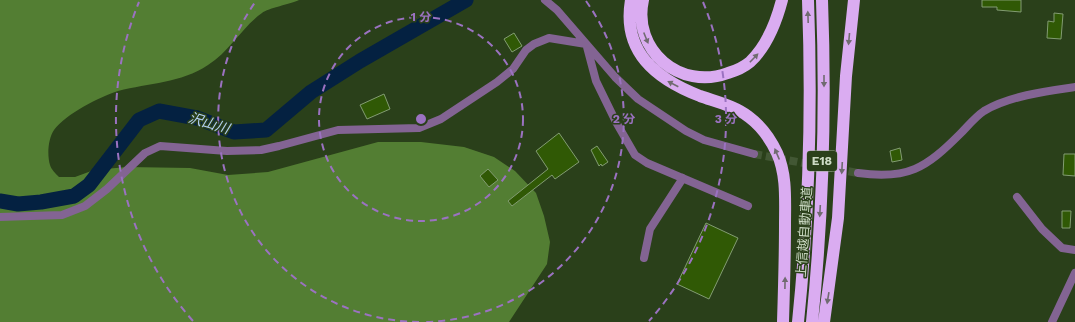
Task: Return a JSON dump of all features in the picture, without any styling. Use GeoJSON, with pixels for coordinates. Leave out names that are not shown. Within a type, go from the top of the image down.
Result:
{"type":"FeatureCollection","features":[{"type":"Feature","properties":{"kind":"highway"},"geometry":{"type":"LineString","coordinates":[[631,0],[630,22],[632,37],[638,50],[655,72],[681,88],[735,108],[750,118],[770,141],[778,154],[785,188],[783,322]]}},
{"type":"Feature","properties":{"kind":"highway"},"geometry":{"type":"LineString","coordinates":[[643,0],[642,20],[644,33],[658,58],[680,74],[708,78],[736,70],[748,63],[758,53],[774,26],[782,0]]}},
{"type":"Feature","properties":{"kind":"highway","name":"上信越自動車道"},"geometry":{"type":"LineString","coordinates":[[798,322],[804,240],[809,128],[808,0]]}},
{"type":"Feature","properties":{"kind":"highway","name":"上信越自動車道"},"geometry":{"type":"LineString","coordinates":[[812,322],[818,242],[823,133],[822,0]]}},
{"type":"Feature","properties":{"kind":"highway"},"geometry":{"type":"LineString","coordinates":[[824,322],[838,218],[846,76],[854,0]]}},
{"type":"Feature","properties":{"kind":"street"},"geometry":{"type":"LineString","coordinates":[[545,0],[557,10],[615,77],[638,99],[686,131],[718,146],[754,154]]}},
{"type":"Feature","properties":{"kind":"street"},"geometry":{"type":"LineString","coordinates":[[0,217],[62,216],[85,206],[107,189],[145,153],[160,146],[227,151],[261,150],[338,130],[419,128],[441,119],[497,82],[513,69],[526,50],[534,44],[548,38],[586,44]]}},
{"type":"Feature","properties":{"kind":"street"},"geometry":{"type":"LineString","coordinates":[[586,44],[596,82],[616,122],[635,155],[647,163],[748,206]]}},
{"type":"Feature","properties":{"kind":"street"},"geometry":{"type":"LineString","coordinates":[[858,173],[891,176],[916,169],[943,151],[984,112],[1040,93],[1075,87]]}},
{"type":"Feature","properties":{"kind":"street"},"geometry":{"type":"LineString","coordinates":[[644,258],[650,229],[683,178]]}},
{"type":"Feature","properties":{"kind":"street"},"geometry":{"type":"LineString","coordinates":[[1017,197],[1042,229],[1062,248],[1075,250]]}},
{"type":"Feature","properties":{"kind":"street"},"geometry":{"type":"LineString","coordinates":[[1052,322],[1075,273]]}},
{"type":"Feature","properties":{"kind":"green space"},"geometry":{"type":"Polygon","coordinates":[[[0,0],[299,0],[269,9],[262,13],[248,25],[223,53],[198,71],[187,76],[164,82],[118,91],[83,107],[66,118],[54,130],[50,138],[50,165],[52,170],[59,177],[75,177],[94,170],[127,167],[190,168],[228,175],[268,172],[378,142],[421,142],[464,147],[494,157],[515,171],[536,193],[544,216],[550,242],[547,264],[509,322],[0,322],[0,0]]]}},
{"type":"Feature","properties":{"kind":"building"},"geometry":{"type":"Polygon","coordinates":[[[982,0],[1021,0],[1021,12],[997,10],[997,7],[982,7],[982,0]]]}},
{"type":"Feature","properties":{"kind":"building"},"geometry":{"type":"Polygon","coordinates":[[[1054,13],[1063,14],[1061,39],[1047,38],[1048,21],[1054,22],[1054,13]]]}},
{"type":"Feature","properties":{"kind":"building"},"geometry":{"type":"Polygon","coordinates":[[[514,33],[522,46],[512,52],[504,39],[514,33]]]}},
{"type":"Feature","properties":{"kind":"building"},"geometry":{"type":"Polygon","coordinates":[[[384,94],[390,109],[367,119],[360,105],[384,94]]]}},
{"type":"Feature","properties":{"kind":"building"},"geometry":{"type":"Polygon","coordinates":[[[559,133],[579,162],[555,179],[552,175],[512,206],[508,201],[548,169],[536,151],[559,133]]]}},
{"type":"Feature","properties":{"kind":"building"},"geometry":{"type":"Polygon","coordinates":[[[597,146],[608,162],[602,166],[601,164],[599,166],[591,150],[597,146]]]}},
{"type":"Feature","properties":{"kind":"building"},"geometry":{"type":"Polygon","coordinates":[[[900,148],[902,160],[892,162],[890,151],[900,148]]]}},
{"type":"Feature","properties":{"kind":"building"},"geometry":{"type":"Polygon","coordinates":[[[1064,154],[1075,154],[1075,176],[1063,175],[1064,154]]]}},
{"type":"Feature","properties":{"kind":"building"},"geometry":{"type":"Polygon","coordinates":[[[488,169],[498,180],[489,187],[480,176],[488,169]]]}},
{"type":"Feature","properties":{"kind":"building"},"geometry":{"type":"Polygon","coordinates":[[[1062,211],[1071,211],[1070,228],[1062,228],[1062,211]]]}},
{"type":"Feature","properties":{"kind":"building"},"geometry":{"type":"Polygon","coordinates":[[[706,223],[738,238],[709,299],[677,284],[706,223]]]}},
{"type":"Feature","properties":{"kind":"waterway","name":"沢山川"},"geometry":{"type":"LineString","coordinates":[[0,201],[18,204],[41,202],[74,196],[89,185],[139,120],[159,111],[197,118],[234,132],[266,130],[311,92],[360,61],[466,0]]}},
{"type":"Feature","properties":{"kind":"tunnel"},"geometry":{"type":"LineString","coordinates":[[754,154],[858,173]]}}]}
